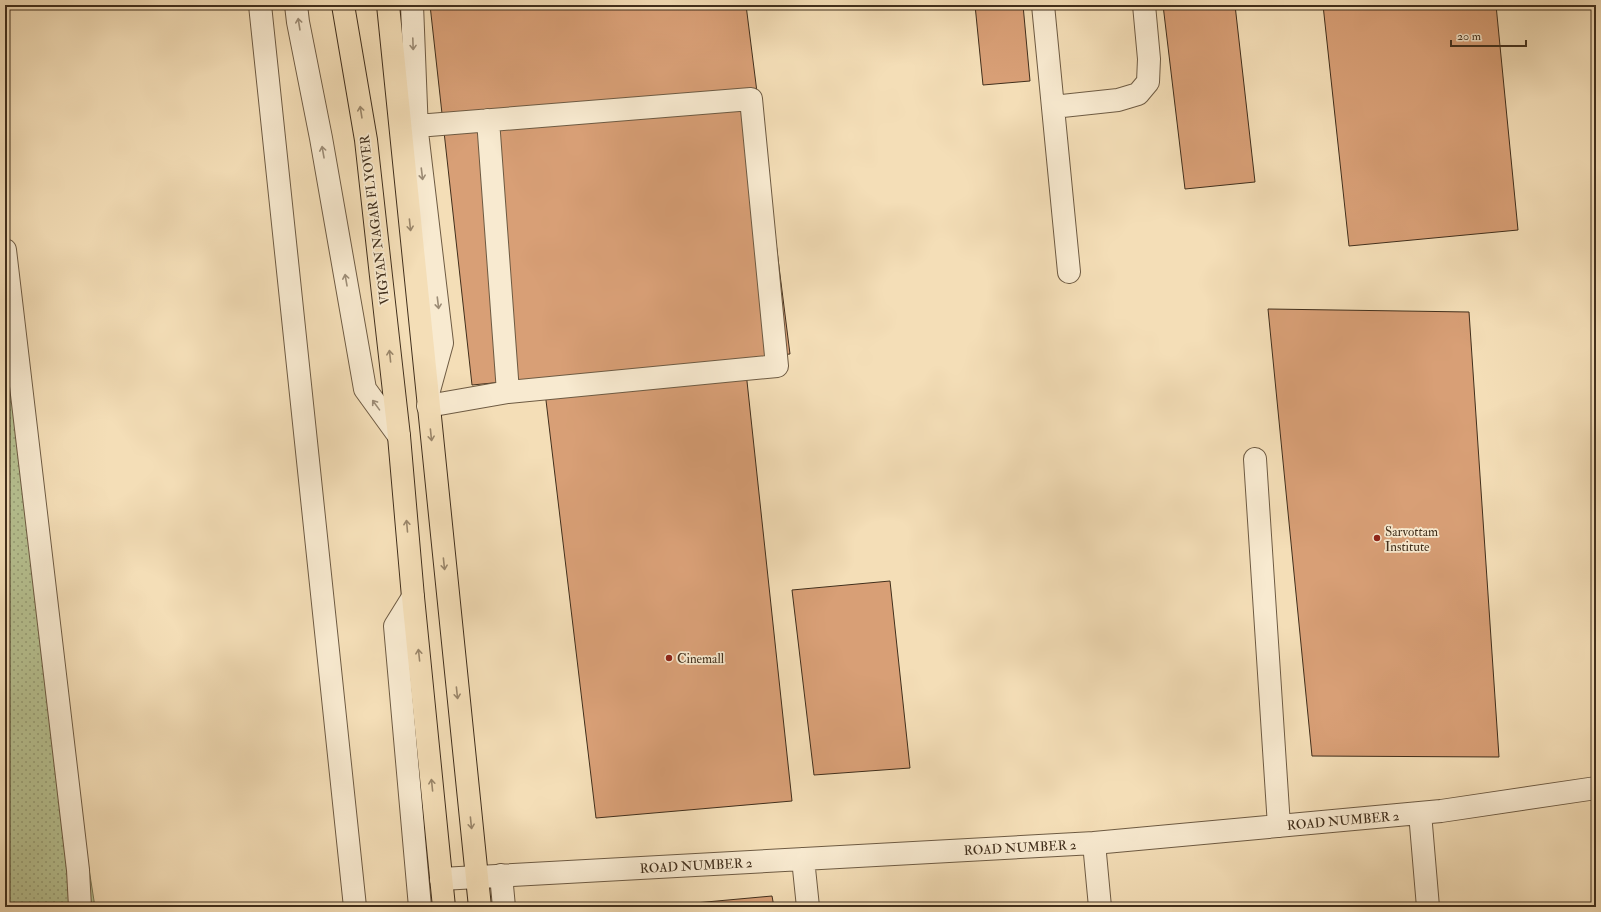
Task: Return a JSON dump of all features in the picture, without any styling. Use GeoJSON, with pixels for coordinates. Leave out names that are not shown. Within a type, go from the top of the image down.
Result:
{"type":"FeatureCollection","features":[{"type":"Feature","properties":{"kind":"main road","name":"VIGYAN NAGAR FLYOVER"},"geometry":{"type":"LineString","coordinates":[[343,5],[366,140],[399,436],[413,597],[444,907]]}},
{"type":"Feature","properties":{"kind":"main road"},"geometry":{"type":"LineString","coordinates":[[388,5],[480,907]]}},
{"type":"Feature","properties":{"kind":"street"},"geometry":{"type":"LineString","coordinates":[[260,5],[356,907]]}},
{"type":"Feature","properties":{"kind":"street"},"geometry":{"type":"LineString","coordinates":[[296,5],[365,389],[399,436]]}},
{"type":"Feature","properties":{"kind":"street"},"geometry":{"type":"LineString","coordinates":[[412,5],[417,126],[442,343],[428,401],[777,366],[751,99],[417,126]]}},
{"type":"Feature","properties":{"kind":"street"},"geometry":{"type":"LineString","coordinates":[[1043,5],[1069,272]]}},
{"type":"Feature","properties":{"kind":"street"},"geometry":{"type":"LineString","coordinates":[[1053,106],[1118,100],[1138,94],[1148,82],[1149,59],[1144,5]]}},
{"type":"Feature","properties":{"kind":"street"},"geometry":{"type":"LineString","coordinates":[[488,120],[508,392]]}},
{"type":"Feature","properties":{"kind":"street"},"geometry":{"type":"LineString","coordinates":[[5,250],[78,870],[80,907]]}},
{"type":"Feature","properties":{"kind":"street"},"geometry":{"type":"LineString","coordinates":[[1255,459],[1279,826]]}},
{"type":"Feature","properties":{"kind":"street"},"geometry":{"type":"LineString","coordinates":[[413,597],[395,626],[420,907]]}},
{"type":"Feature","properties":{"kind":"street","name":"ROAD NUMBER 2"},"geometry":{"type":"LineString","coordinates":[[441,879],[1094,843],[1420,813],[1596,788]]}},
{"type":"Feature","properties":{"kind":"street"},"geometry":{"type":"LineString","coordinates":[[1420,813],[1428,907]]}},
{"type":"Feature","properties":{"kind":"street"},"geometry":{"type":"LineString","coordinates":[[1094,843],[1100,907]]}},
{"type":"Feature","properties":{"kind":"street"},"geometry":{"type":"LineString","coordinates":[[803,859],[808,907]]}},
{"type":"Feature","properties":{"kind":"street"},"geometry":{"type":"LineString","coordinates":[[501,876],[504,907]]}},
{"type":"Feature","properties":{"kind":"green space"},"geometry":{"type":"Polygon","coordinates":[[[5,336],[95,907],[5,907],[5,336]]]}},
{"type":"Feature","properties":{"kind":"building"},"geometry":{"type":"Polygon","coordinates":[[[430,5],[746,5],[790,354],[472,385],[430,5]]]}},
{"type":"Feature","properties":{"kind":"building"},"geometry":{"type":"Polygon","coordinates":[[[975,5],[1023,5],[1030,81],[983,85],[975,5]]]}},
{"type":"Feature","properties":{"kind":"building"},"geometry":{"type":"Polygon","coordinates":[[[1163,5],[1235,5],[1255,182],[1185,189],[1163,5]]]}},
{"type":"Feature","properties":{"kind":"building"},"geometry":{"type":"Polygon","coordinates":[[[1323,5],[1496,5],[1518,230],[1349,246],[1323,5]]]}},
{"type":"Feature","properties":{"kind":"building"},"geometry":{"type":"Polygon","coordinates":[[[1268,309],[1469,312],[1499,757],[1312,756],[1268,309]]]}},
{"type":"Feature","properties":{"kind":"building"},"geometry":{"type":"Polygon","coordinates":[[[746,372],[792,801],[596,818],[545,392],[746,372]]]}},
{"type":"Feature","properties":{"kind":"building"},"geometry":{"type":"Polygon","coordinates":[[[890,581],[910,768],[814,775],[792,590],[890,581]]]}},
{"type":"Feature","properties":{"kind":"building"},"geometry":{"type":"Polygon","coordinates":[[[772,896],[774,907],[651,907],[772,896]]]}},
{"type":"Feature","properties":{"kind":"place","name":"Sarvottam Institute"},"geometry":{"type":"Point","coordinates":[1377,538]}},
{"type":"Feature","properties":{"kind":"place","name":"Cinemall"},"geometry":{"type":"Point","coordinates":[669,658]}}]}
